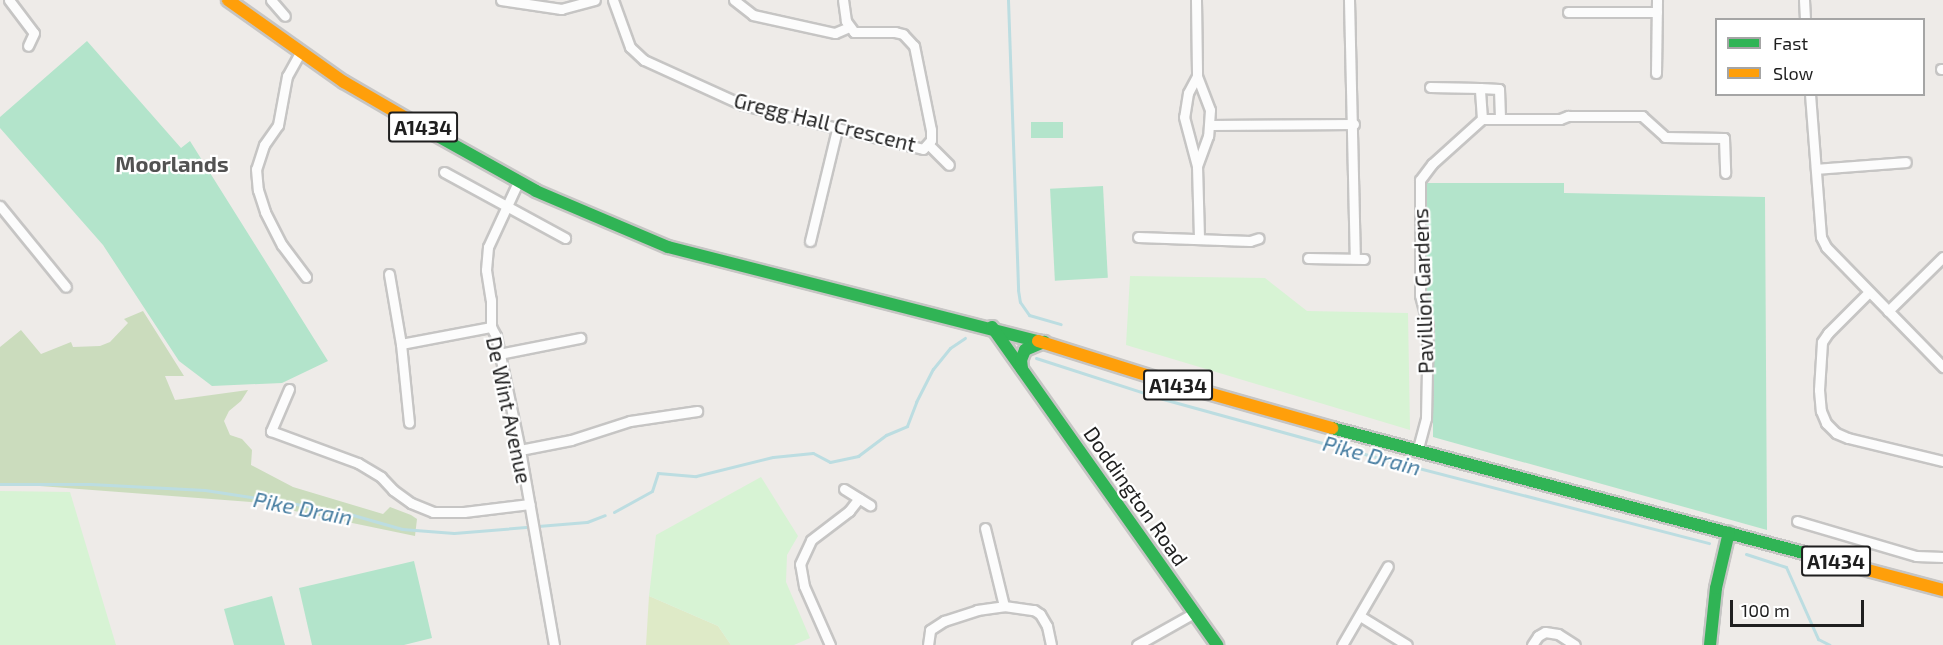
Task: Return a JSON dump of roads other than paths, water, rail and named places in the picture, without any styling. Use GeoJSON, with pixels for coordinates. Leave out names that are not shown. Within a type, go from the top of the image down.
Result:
{"type":"FeatureCollection","features":[{"type":"Feature","properties":{"kind":"main road","name":"A1434"},"geometry":{"type":"LineString","coordinates":[[228,0],[362,93],[570,207],[668,247],[992,327],[1162,380],[1417,452],[1943,590]]}},
{"type":"Feature","properties":{"kind":"main road","name":"Doddington Road"},"geometry":{"type":"LineString","coordinates":[[992,327],[1217,645]]}},
{"type":"Feature","properties":{"kind":"main road"},"geometry":{"type":"LineString","coordinates":[[1022,370],[1022,356],[1025,350],[1044,342]]}},
{"type":"Feature","properties":{"kind":"main road"},"geometry":{"type":"LineString","coordinates":[[1710,645],[1716,588],[1729,532]]}},
{"type":"Feature","properties":{"kind":"street"},"geometry":{"type":"LineString","coordinates":[[9,0],[34,33],[28,46]]}},
{"type":"Feature","properties":{"kind":"street"},"geometry":{"type":"LineString","coordinates":[[271,0],[285,16]]}},
{"type":"Feature","properties":{"kind":"street"},"geometry":{"type":"LineString","coordinates":[[501,0],[561,9],[595,0]]}},
{"type":"Feature","properties":{"kind":"street","name":"Gregg Hall Crescent"},"geometry":{"type":"LineString","coordinates":[[613,0],[630,47],[637,57],[743,105],[917,149],[929,145],[932,130],[916,54],[910,39],[903,34],[860,33],[849,27]]}},
{"type":"Feature","properties":{"kind":"street"},"geometry":{"type":"LineString","coordinates":[[735,0],[753,15],[835,33],[849,27],[843,0]]}},
{"type":"Feature","properties":{"kind":"street"},"geometry":{"type":"LineString","coordinates":[[1196,0],[1197,76],[1208,98],[1210,125],[1197,166]]}},
{"type":"Feature","properties":{"kind":"street"},"geometry":{"type":"LineString","coordinates":[[1308,258],[1360,259],[1349,0]]}},
{"type":"Feature","properties":{"kind":"street"},"geometry":{"type":"LineString","coordinates":[[1656,73],[1657,0]]}},
{"type":"Feature","properties":{"kind":"street"},"geometry":{"type":"LineString","coordinates":[[1804,0],[1805,18]]}},
{"type":"Feature","properties":{"kind":"street"},"geometry":{"type":"LineString","coordinates":[[1568,12],[1657,12]]}},
{"type":"Feature","properties":{"kind":"street"},"geometry":{"type":"LineString","coordinates":[[301,51],[286,76],[278,125],[264,145],[256,169],[258,190],[265,212],[282,245],[306,277]]}},
{"type":"Feature","properties":{"kind":"street"},"geometry":{"type":"LineString","coordinates":[[1197,76],[1188,93],[1184,117],[1197,166],[1199,239]]}},
{"type":"Feature","properties":{"kind":"street"},"geometry":{"type":"LineString","coordinates":[[1430,87],[1499,89],[1500,119]]}},
{"type":"Feature","properties":{"kind":"street"},"geometry":{"type":"LineString","coordinates":[[1480,88],[1482,119],[1642,116],[1665,137],[1724,138],[1725,173]]}},
{"type":"Feature","properties":{"kind":"street"},"geometry":{"type":"LineString","coordinates":[[1810,96],[1821,237],[1826,247],[1943,367]]}},
{"type":"Feature","properties":{"kind":"street","name":"Pavillion Gardens"},"geometry":{"type":"LineString","coordinates":[[1417,452],[1425,418],[1428,325],[1420,295],[1420,180],[1424,172],[1482,119]]}},
{"type":"Feature","properties":{"kind":"street"},"geometry":{"type":"LineString","coordinates":[[1210,125],[1354,124]]}},
{"type":"Feature","properties":{"kind":"street"},"geometry":{"type":"LineString","coordinates":[[810,241],[837,129]]}},
{"type":"Feature","properties":{"kind":"street"},"geometry":{"type":"LineString","coordinates":[[929,145],[949,165]]}},
{"type":"Feature","properties":{"kind":"street"},"geometry":{"type":"LineString","coordinates":[[1815,169],[1906,162]]}},
{"type":"Feature","properties":{"kind":"street"},"geometry":{"type":"LineString","coordinates":[[444,172],[565,238]]}},
{"type":"Feature","properties":{"kind":"street","name":"De Wint Avenue"},"geometry":{"type":"LineString","coordinates":[[519,180],[488,247],[486,258],[491,327],[520,450],[554,645]]}},
{"type":"Feature","properties":{"kind":"street"},"geometry":{"type":"LineString","coordinates":[[0,206],[66,287]]}},
{"type":"Feature","properties":{"kind":"street"},"geometry":{"type":"LineString","coordinates":[[1138,237],[1250,241],[1258,238]]}},
{"type":"Feature","properties":{"kind":"street"},"geometry":{"type":"LineString","coordinates":[[1888,311],[1943,257]]}},
{"type":"Feature","properties":{"kind":"street"},"geometry":{"type":"LineString","coordinates":[[389,274],[401,344],[409,423]]}},
{"type":"Feature","properties":{"kind":"street"},"geometry":{"type":"LineString","coordinates":[[1869,292],[1822,342],[1819,390],[1821,411],[1826,423],[1836,433],[1848,438],[1943,461]]}},
{"type":"Feature","properties":{"kind":"street"},"geometry":{"type":"LineString","coordinates":[[401,344],[491,327]]}},
{"type":"Feature","properties":{"kind":"street"},"geometry":{"type":"LineString","coordinates":[[499,354],[580,338]]}},
{"type":"Feature","properties":{"kind":"street"},"geometry":{"type":"LineString","coordinates":[[289,389],[271,432],[358,462],[381,477],[393,490],[411,503],[433,512],[530,507]]}},
{"type":"Feature","properties":{"kind":"street"},"geometry":{"type":"LineString","coordinates":[[520,450],[582,438],[630,421],[697,411]]}},
{"type":"Feature","properties":{"kind":"street"},"geometry":{"type":"LineString","coordinates":[[844,489],[870,505]]}},
{"type":"Feature","properties":{"kind":"street"},"geometry":{"type":"LineString","coordinates":[[828,645],[804,586],[800,564],[811,540],[849,511],[859,498]]}},
{"type":"Feature","properties":{"kind":"street"},"geometry":{"type":"LineString","coordinates":[[1797,521],[1916,556],[1943,557]]}},
{"type":"Feature","properties":{"kind":"street"},"geometry":{"type":"LineString","coordinates":[[985,528],[1004,606]]}},
{"type":"Feature","properties":{"kind":"street"},"geometry":{"type":"LineString","coordinates":[[1342,645],[1388,566]]}},
{"type":"Feature","properties":{"kind":"street"},"geometry":{"type":"LineString","coordinates":[[928,645],[930,630],[944,621],[977,610],[1004,606],[1034,610],[1040,614],[1047,626],[1051,645]]}},
{"type":"Feature","properties":{"kind":"street"},"geometry":{"type":"LineString","coordinates":[[1137,645],[1194,613]]}},
{"type":"Feature","properties":{"kind":"street"},"geometry":{"type":"LineString","coordinates":[[1360,616],[1407,645]]}},
{"type":"Feature","properties":{"kind":"street"},"geometry":{"type":"LineString","coordinates":[[1532,645],[1538,636],[1545,632],[1558,634],[1575,645]]}},
{"type":"Feature","properties":{"kind":"waterway"},"geometry":{"type":"LineString","coordinates":[[1008,0],[1018,290],[1020,302],[1029,315],[1061,324]]}},
{"type":"Feature","properties":{"kind":"waterway","name":"Pike Drain"},"geometry":{"type":"LineString","coordinates":[[614,512],[652,491],[658,473],[696,476],[773,457],[813,453],[830,462],[858,456],[886,435],[907,426],[933,369],[950,348],[965,338]]}},
{"type":"Feature","properties":{"kind":"waterway","name":"Pike Drain"},"geometry":{"type":"LineString","coordinates":[[1036,358],[1163,399],[1345,449],[1709,543]]}},
{"type":"Feature","properties":{"kind":"waterway","name":"Pike Drain"},"geometry":{"type":"LineString","coordinates":[[0,484],[90,484],[205,490],[353,515],[402,529],[454,533],[587,522],[605,515]]}},
{"type":"Feature","properties":{"kind":"waterway","name":"Pike Drain"},"geometry":{"type":"LineString","coordinates":[[1746,554],[1786,567],[1818,639],[1830,645]]}},
{"type":"Feature","properties":{"kind":"district","name":"Moorlands"},"geometry":{"type":"Point","coordinates":[172,164]}}]}
